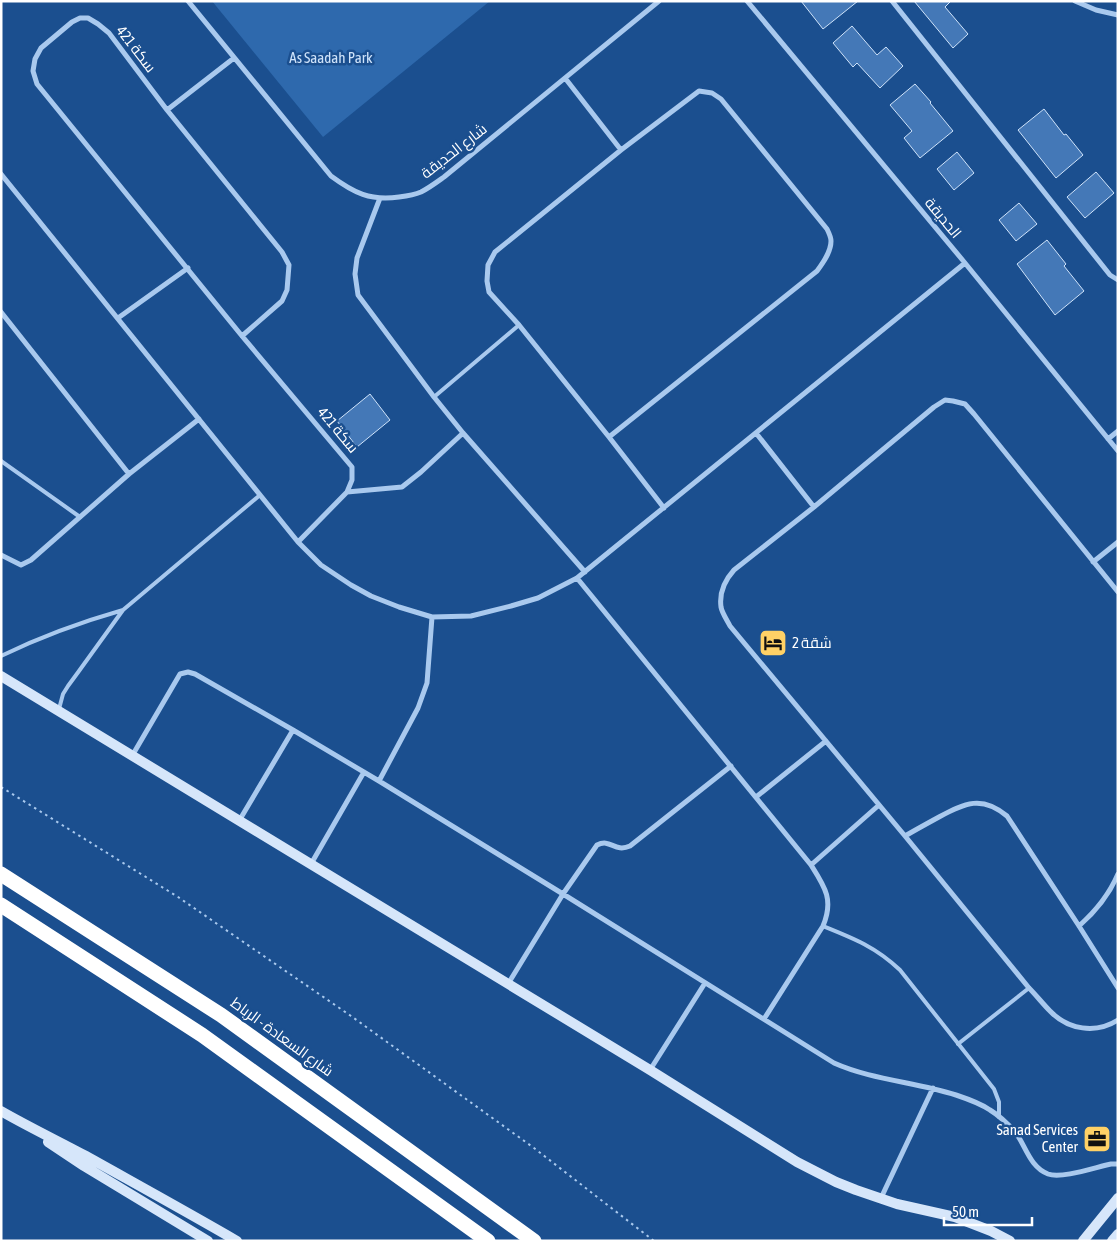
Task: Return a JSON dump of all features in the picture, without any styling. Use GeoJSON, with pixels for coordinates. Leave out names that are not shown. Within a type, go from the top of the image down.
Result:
{"type":"FeatureCollection","features":[{"type":"Feature","properties":{"kind":"highway","name":"شارع السعادة - الرباط"},"geometry":{"type":"LineString","coordinates":[[1,874],[221,1015],[534,1241]]}},
{"type":"Feature","properties":{"kind":"highway"},"geometry":{"type":"LineString","coordinates":[[1,904],[202,1035],[488,1241]]}},
{"type":"Feature","properties":{"kind":"street","name":"شارع الحديقة"},"geometry":{"type":"LineString","coordinates":[[188,1],[331,176],[346,187],[373,198],[411,195],[421,192],[444,177],[659,1]]}},
{"type":"Feature","properties":{"kind":"street","name":"الحديقة"},"geometry":{"type":"LineString","coordinates":[[747,1],[965,263],[1118,451]]}},
{"type":"Feature","properties":{"kind":"street"},"geometry":{"type":"LineString","coordinates":[[892,1],[1110,275],[1118,280]]}},
{"type":"Feature","properties":{"kind":"street"},"geometry":{"type":"LineString","coordinates":[[1074,1],[1096,10],[1118,15]]}},
{"type":"Feature","properties":{"kind":"street","name":"سكة 421"},"geometry":{"type":"LineString","coordinates":[[242,336],[282,301],[287,290],[288,265],[282,252],[167,110],[109,33],[88,18],[80,18],[72,22],[41,48],[35,59],[33,71],[37,84],[242,336],[352,467],[352,480],[347,492]]}},
{"type":"Feature","properties":{"kind":"street"},"geometry":{"type":"LineString","coordinates":[[167,110],[234,58]]}},
{"type":"Feature","properties":{"kind":"street"},"geometry":{"type":"LineString","coordinates":[[565,78],[621,150]]}},
{"type":"Feature","properties":{"kind":"street"},"geometry":{"type":"LineString","coordinates":[[609,437],[817,271],[829,251],[832,240],[828,229],[722,98],[712,93],[699,91],[621,150],[495,252],[488,265],[487,281],[489,292],[519,325],[664,508]]}},
{"type":"Feature","properties":{"kind":"street"},"geometry":{"type":"LineString","coordinates":[[1,174],[298,542],[321,565],[350,585],[399,607],[432,617],[471,616],[511,606],[538,598],[577,578],[965,263]]}},
{"type":"Feature","properties":{"kind":"street"},"geometry":{"type":"LineString","coordinates":[[380,198],[357,258],[355,274],[358,296],[463,433],[585,572]]}},
{"type":"Feature","properties":{"kind":"street"},"geometry":{"type":"LineString","coordinates":[[118,318],[188,268]]}},
{"type":"Feature","properties":{"kind":"street"},"geometry":{"type":"LineString","coordinates":[[1,312],[129,474]]}},
{"type":"Feature","properties":{"kind":"street"},"geometry":{"type":"LineString","coordinates":[[1118,592],[965,404],[945,400],[934,407],[814,508],[734,570],[726,580],[721,592],[721,608],[730,626],[1029,988],[1051,1012],[1064,1022],[1080,1028],[1095,1029],[1118,1020]]}},
{"type":"Feature","properties":{"kind":"street"},"geometry":{"type":"LineString","coordinates":[[1,555],[21,565],[31,560],[129,474],[199,419]]}},
{"type":"Feature","properties":{"kind":"street"},"geometry":{"type":"LineString","coordinates":[[1108,439],[1118,431]]}},
{"type":"Feature","properties":{"kind":"street"},"geometry":{"type":"LineString","coordinates":[[298,542],[347,492],[402,487],[463,433]]}},
{"type":"Feature","properties":{"kind":"street"},"geometry":{"type":"LineString","coordinates":[[756,433],[814,508]]}},
{"type":"Feature","properties":{"kind":"street"},"geometry":{"type":"LineString","coordinates":[[1093,562],[1118,542]]}},
{"type":"Feature","properties":{"kind":"street"},"geometry":{"type":"LineString","coordinates":[[577,578],[811,865],[824,886],[828,900],[827,915],[823,926],[764,1019]]}},
{"type":"Feature","properties":{"kind":"street"},"geometry":{"type":"LineString","coordinates":[[379,781],[418,708],[427,683],[432,617]]}},
{"type":"Feature","properties":{"kind":"street"},"geometry":{"type":"LineString","coordinates":[[132,756],[180,674],[188,672],[195,674],[379,781],[820,1055],[844,1068],[933,1088],[974,1101],[999,1116],[1016,1134],[1034,1164],[1047,1173],[1053,1175],[1064,1174],[1118,1164]]}},
{"type":"Feature","properties":{"kind":"street"},"geometry":{"type":"LineString","coordinates":[[1,676],[650,1070],[797,1162],[836,1182],[881,1199],[955,1217],[991,1231],[1010,1241]]}},
{"type":"Feature","properties":{"kind":"street"},"geometry":{"type":"LineString","coordinates":[[239,821],[293,730]]}},
{"type":"Feature","properties":{"kind":"street"},"geometry":{"type":"LineString","coordinates":[[756,797],[826,741]]}},
{"type":"Feature","properties":{"kind":"street"},"geometry":{"type":"LineString","coordinates":[[508,984],[563,894],[597,845],[603,842],[609,843],[616,848],[624,849],[630,846],[731,766]]}},
{"type":"Feature","properties":{"kind":"street"},"geometry":{"type":"LineString","coordinates":[[311,864],[364,772]]}},
{"type":"Feature","properties":{"kind":"street"},"geometry":{"type":"LineString","coordinates":[[905,836],[964,804],[977,803],[996,808],[1007,816],[1118,988]]}},
{"type":"Feature","properties":{"kind":"street"},"geometry":{"type":"LineString","coordinates":[[811,865],[879,805]]}},
{"type":"Feature","properties":{"kind":"street"},"geometry":{"type":"LineString","coordinates":[[1079,926],[1099,907],[1114,884],[1118,874]]}},
{"type":"Feature","properties":{"kind":"street"},"geometry":{"type":"LineString","coordinates":[[650,1070],[705,983]]}},
{"type":"Feature","properties":{"kind":"street"},"geometry":{"type":"LineString","coordinates":[[881,1199],[933,1088]]}},
{"type":"Feature","properties":{"kind":"street"},"geometry":{"type":"LineString","coordinates":[[1,1111],[192,1214],[236,1241]]}},
{"type":"Feature","properties":{"kind":"street"},"geometry":{"type":"LineString","coordinates":[[21,1123],[62,1152],[208,1241]]}},
{"type":"Feature","properties":{"kind":"street"},"geometry":{"type":"LineString","coordinates":[[1083,1241],[1118,1198]]}},
{"type":"Feature","properties":{"kind":"street"},"geometry":{"type":"LineString","coordinates":[[1112,1241],[1118,1234]]}},
{"type":"Feature","properties":{"kind":"lane"},"geometry":{"type":"LineString","coordinates":[[434,397],[519,325]]}},
{"type":"Feature","properties":{"kind":"lane"},"geometry":{"type":"LineString","coordinates":[[1,461],[80,517]]}},
{"type":"Feature","properties":{"kind":"lane"},"geometry":{"type":"LineString","coordinates":[[58,711],[63,694],[68,686],[123,610],[260,495]]}},
{"type":"Feature","properties":{"kind":"lane"},"geometry":{"type":"LineString","coordinates":[[1,656],[55,632],[123,610]]}},
{"type":"Feature","properties":{"kind":"lane"},"geometry":{"type":"LineString","coordinates":[[823,926],[868,946],[891,961],[909,980],[994,1089],[999,1102],[999,1116]]}},
{"type":"Feature","properties":{"kind":"lane"},"geometry":{"type":"LineString","coordinates":[[958,1044],[1029,988]]}},
{"type":"Feature","properties":{"kind":"path"},"geometry":{"type":"LineString","coordinates":[[1,787],[178,897],[342,1010],[534,1148],[654,1241]]}},
{"type":"Feature","properties":{"kind":"green space","name":"As Saadah Park"},"geometry":{"type":"Polygon","coordinates":[[[212,1],[490,1],[323,137],[212,1]]]}},
{"type":"Feature","properties":{"kind":"building"},"geometry":{"type":"Polygon","coordinates":[[[801,1],[858,1],[823,29],[801,1]]]}},
{"type":"Feature","properties":{"kind":"building"},"geometry":{"type":"Polygon","coordinates":[[[914,1],[951,1],[945,7],[968,34],[953,48],[914,1]]]}},
{"type":"Feature","properties":{"kind":"building"},"geometry":{"type":"Polygon","coordinates":[[[852,26],[877,55],[886,47],[903,66],[880,88],[857,63],[853,67],[833,43],[852,26]]]}},
{"type":"Feature","properties":{"kind":"building"},"geometry":{"type":"Polygon","coordinates":[[[915,84],[953,131],[920,158],[904,138],[912,131],[890,105],[915,84]]]}},
{"type":"Feature","properties":{"kind":"building"},"geometry":{"type":"Polygon","coordinates":[[[1044,109],[1064,135],[1066,134],[1083,155],[1056,178],[1018,130],[1044,109]]]}},
{"type":"Feature","properties":{"kind":"building"},"geometry":{"type":"Polygon","coordinates":[[[957,152],[974,173],[954,190],[937,169],[957,152]]]}},
{"type":"Feature","properties":{"kind":"building"},"geometry":{"type":"Polygon","coordinates":[[[1096,172],[1114,193],[1085,218],[1067,197],[1096,172]]]}},
{"type":"Feature","properties":{"kind":"building"},"geometry":{"type":"Polygon","coordinates":[[[1019,203],[1037,224],[1016,241],[999,220],[1019,203]]]}},
{"type":"Feature","properties":{"kind":"building"},"geometry":{"type":"Polygon","coordinates":[[[1047,240],[1066,264],[1064,266],[1084,291],[1055,315],[1017,264],[1047,240]]]}},
{"type":"Feature","properties":{"kind":"building"},"geometry":{"type":"Polygon","coordinates":[[[370,394],[390,420],[357,447],[337,421],[370,394]]]}},
{"type":"Feature","properties":{"kind":"place","name":"شقة 2"},"geometry":{"type":"Point","coordinates":[773,643]}},
{"type":"Feature","properties":{"kind":"place","name":"Sanad Services Center"},"geometry":{"type":"Point","coordinates":[1097,1139]}}]}
